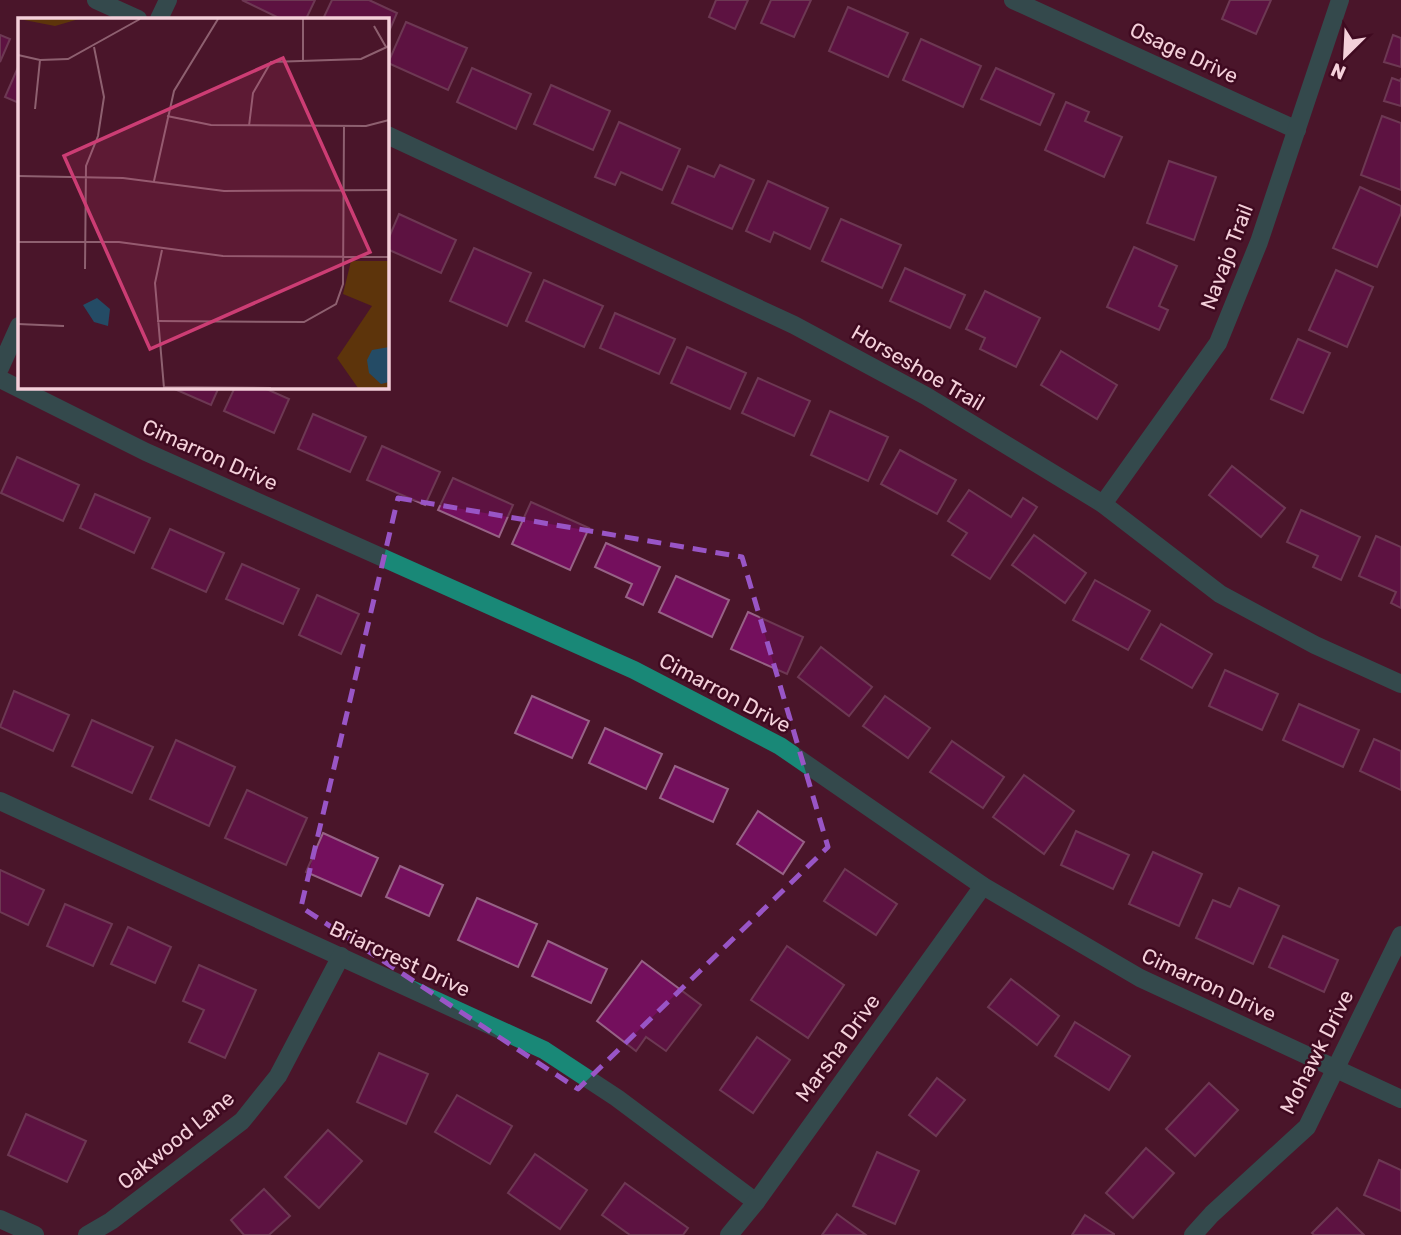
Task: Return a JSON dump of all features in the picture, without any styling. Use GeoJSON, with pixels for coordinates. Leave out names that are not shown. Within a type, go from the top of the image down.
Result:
{"type":"FeatureCollection","features":[{"type":"Feature","properties":{"kind":"street"},"geometry":{"type":"LineString","coordinates":[[96,0],[136,18]]}},
{"type":"Feature","properties":{"kind":"street"},"geometry":{"type":"LineString","coordinates":[[159,18],[168,0]]}},
{"type":"Feature","properties":{"kind":"street","name":"Osage Drive"},"geometry":{"type":"LineString","coordinates":[[1013,0],[1297,130]]}},
{"type":"Feature","properties":{"kind":"street","name":"Navajo Trail"},"geometry":{"type":"LineString","coordinates":[[1103,504],[1218,343],[1259,242],[1340,0]]}},
{"type":"Feature","properties":{"kind":"street","name":"Horseshoe Trail"},"geometry":{"type":"LineString","coordinates":[[388,135],[794,324],[926,396],[1103,504],[1220,593],[1315,645],[1401,684]]}},
{"type":"Feature","properties":{"kind":"street"},"geometry":{"type":"LineString","coordinates":[[0,368],[18,328]]}},
{"type":"Feature","properties":{"kind":"street","name":"Cimarron Drive"},"geometry":{"type":"LineString","coordinates":[[0,379],[146,452],[634,670],[780,746],[983,886],[1140,978],[1401,1099]]}},
{"type":"Feature","properties":{"kind":"street","name":"Briarcrest Drive"},"geometry":{"type":"LineString","coordinates":[[0,801],[544,1050],[617,1098],[756,1202]]}},
{"type":"Feature","properties":{"kind":"street","name":"Marsha Drive"},"geometry":{"type":"LineString","coordinates":[[729,1235],[756,1202],[983,886]]}},
{"type":"Feature","properties":{"kind":"street","name":"Mohawk Drive"},"geometry":{"type":"LineString","coordinates":[[1193,1235],[1212,1214],[1307,1127],[1401,934]]}},
{"type":"Feature","properties":{"kind":"street","name":"Oakwood Lane"},"geometry":{"type":"LineString","coordinates":[[87,1235],[111,1221],[242,1122],[278,1076],[341,957]]}},
{"type":"Feature","properties":{"kind":"street"},"geometry":{"type":"LineString","coordinates":[[0,1219],[35,1235]]}},
{"type":"Feature","properties":{"kind":"highlighted area"},"geometry":{"type":"Polygon","coordinates":[[[398,498],[742,557],[828,847],[578,1089],[301,907],[398,498]]]}},
{"type":"Feature","properties":{"kind":"building"},"geometry":{"type":"Polygon","coordinates":[[[242,0],[315,0],[306,18],[279,18],[242,0]]]}},
{"type":"Feature","properties":{"kind":"building"},"geometry":{"type":"Polygon","coordinates":[[[332,0],[369,0],[397,13],[388,34],[388,18],[323,18],[332,0]]]}},
{"type":"Feature","properties":{"kind":"building"},"geometry":{"type":"Polygon","coordinates":[[[716,0],[748,0],[735,29],[709,17],[716,0]]]}},
{"type":"Feature","properties":{"kind":"building"},"geometry":{"type":"Polygon","coordinates":[[[771,0],[811,0],[794,37],[761,23],[771,0]]]}},
{"type":"Feature","properties":{"kind":"building"},"geometry":{"type":"Polygon","coordinates":[[[1230,0],[1271,0],[1256,34],[1222,19],[1230,0]]]}},
{"type":"Feature","properties":{"kind":"building"},"geometry":{"type":"Polygon","coordinates":[[[848,7],[908,33],[888,77],[829,51],[848,7]]]}},
{"type":"Feature","properties":{"kind":"building"},"geometry":{"type":"Polygon","coordinates":[[[406,22],[467,48],[448,90],[388,63],[406,22]]]}},
{"type":"Feature","properties":{"kind":"building"},"geometry":{"type":"Polygon","coordinates":[[[0,35],[10,39],[0,62],[0,35]]]}},
{"type":"Feature","properties":{"kind":"building"},"geometry":{"type":"Polygon","coordinates":[[[1393,35],[1401,38],[1401,67],[1384,62],[1393,35]]]}},
{"type":"Feature","properties":{"kind":"building"},"geometry":{"type":"Polygon","coordinates":[[[921,39],[981,66],[963,107],[903,80],[921,39]]]}},
{"type":"Feature","properties":{"kind":"building"},"geometry":{"type":"Polygon","coordinates":[[[18,67],[18,103],[5,97],[18,67]]]}},
{"type":"Feature","properties":{"kind":"building"},"geometry":{"type":"Polygon","coordinates":[[[472,68],[531,94],[516,129],[457,102],[472,68]]]}},
{"type":"Feature","properties":{"kind":"building"},"geometry":{"type":"Polygon","coordinates":[[[996,68],[1054,94],[1040,125],[981,99],[996,68]]]}},
{"type":"Feature","properties":{"kind":"building"},"geometry":{"type":"Polygon","coordinates":[[[1392,78],[1400,81],[1401,78],[1401,106],[1384,101],[1392,78]]]}},
{"type":"Feature","properties":{"kind":"building"},"geometry":{"type":"Polygon","coordinates":[[[551,85],[610,111],[593,150],[534,124],[551,85]]]}},
{"type":"Feature","properties":{"kind":"building"},"geometry":{"type":"Polygon","coordinates":[[[1066,102],[1089,112],[1085,121],[1122,137],[1104,177],[1045,150],[1066,102]]]}},
{"type":"Feature","properties":{"kind":"building"},"geometry":{"type":"Polygon","coordinates":[[[1382,116],[1401,123],[1401,190],[1361,175],[1382,116]]]}},
{"type":"Feature","properties":{"kind":"building"},"geometry":{"type":"Polygon","coordinates":[[[619,122],[680,149],[662,190],[621,172],[615,185],[595,177],[619,122]]]}},
{"type":"Feature","properties":{"kind":"building"},"geometry":{"type":"Polygon","coordinates":[[[1169,161],[1216,177],[1194,240],[1147,223],[1169,161]]]}},
{"type":"Feature","properties":{"kind":"building"},"geometry":{"type":"Polygon","coordinates":[[[720,165],[754,180],[732,229],[672,203],[688,166],[714,177],[720,165]]]}},
{"type":"Feature","properties":{"kind":"building"},"geometry":{"type":"Polygon","coordinates":[[[768,181],[828,208],[810,249],[774,232],[770,242],[746,231],[768,181]]]}},
{"type":"Feature","properties":{"kind":"building"},"geometry":{"type":"Polygon","coordinates":[[[1360,187],[1401,206],[1401,213],[1377,267],[1333,248],[1360,187]]]}},
{"type":"Feature","properties":{"kind":"building"},"geometry":{"type":"Polygon","coordinates":[[[399,214],[456,240],[441,273],[388,249],[388,240],[399,214]]]}},
{"type":"Feature","properties":{"kind":"building"},"geometry":{"type":"Polygon","coordinates":[[[841,219],[901,245],[882,288],[822,261],[841,219]]]}},
{"type":"Feature","properties":{"kind":"building"},"geometry":{"type":"Polygon","coordinates":[[[1134,247],[1177,266],[1159,306],[1168,310],[1159,330],[1107,307],[1134,247]]]}},
{"type":"Feature","properties":{"kind":"building"},"geometry":{"type":"Polygon","coordinates":[[[474,248],[531,273],[507,326],[450,301],[474,248]]]}},
{"type":"Feature","properties":{"kind":"building"},"geometry":{"type":"Polygon","coordinates":[[[905,268],[965,295],[950,328],[890,301],[905,268]]]}},
{"type":"Feature","properties":{"kind":"building"},"geometry":{"type":"Polygon","coordinates":[[[1336,270],[1373,287],[1347,347],[1309,330],[1336,270]]]}},
{"type":"Feature","properties":{"kind":"building"},"geometry":{"type":"Polygon","coordinates":[[[544,280],[603,306],[584,347],[526,321],[544,280]]]}},
{"type":"Feature","properties":{"kind":"building"},"geometry":{"type":"Polygon","coordinates":[[[985,291],[1040,318],[1016,367],[980,349],[985,338],[966,329],[985,291]]]}},
{"type":"Feature","properties":{"kind":"building"},"geometry":{"type":"Polygon","coordinates":[[[615,313],[675,339],[659,374],[600,348],[615,313]]]}},
{"type":"Feature","properties":{"kind":"building"},"geometry":{"type":"Polygon","coordinates":[[[1298,339],[1330,353],[1303,413],[1271,399],[1298,339]]]}},
{"type":"Feature","properties":{"kind":"building"},"geometry":{"type":"Polygon","coordinates":[[[687,347],[746,373],[730,409],[671,383],[687,347]]]}},
{"type":"Feature","properties":{"kind":"building"},"geometry":{"type":"Polygon","coordinates":[[[1061,351],[1117,385],[1097,419],[1041,385],[1061,351]]]}},
{"type":"Feature","properties":{"kind":"building"},"geometry":{"type":"Polygon","coordinates":[[[758,378],[810,401],[794,436],[742,413],[758,378]]]}},
{"type":"Feature","properties":{"kind":"building"},"geometry":{"type":"Polygon","coordinates":[[[172,388],[219,388],[211,405],[172,388]]]}},
{"type":"Feature","properties":{"kind":"building"},"geometry":{"type":"Polygon","coordinates":[[[235,388],[264,388],[289,399],[274,433],[224,411],[235,388]]]}},
{"type":"Feature","properties":{"kind":"building"},"geometry":{"type":"Polygon","coordinates":[[[830,411],[888,437],[868,481],[811,455],[830,411]]]}},
{"type":"Feature","properties":{"kind":"building"},"geometry":{"type":"Polygon","coordinates":[[[313,414],[366,437],[350,472],[298,449],[313,414]]]}},
{"type":"Feature","properties":{"kind":"building"},"geometry":{"type":"Polygon","coordinates":[[[382,446],[440,472],[425,505],[367,480],[382,446]]]}},
{"type":"Feature","properties":{"kind":"building"},"geometry":{"type":"Polygon","coordinates":[[[900,450],[956,480],[937,514],[881,484],[900,450]]]}},
{"type":"Feature","properties":{"kind":"building"},"geometry":{"type":"Polygon","coordinates":[[[17,457],[79,485],[63,521],[1,493],[17,457]]]}},
{"type":"Feature","properties":{"kind":"building"},"geometry":{"type":"Polygon","coordinates":[[[1232,466],[1285,508],[1261,537],[1209,495],[1232,466]]]}},
{"type":"Feature","properties":{"kind":"building"},"geometry":{"type":"Polygon","coordinates":[[[453,478],[513,505],[499,537],[438,510],[453,478]]]}},
{"type":"Feature","properties":{"kind":"building"},"geometry":{"type":"Polygon","coordinates":[[[969,490],[1011,517],[1023,498],[1037,507],[990,579],[952,555],[967,533],[948,521],[969,490]]]}},
{"type":"Feature","properties":{"kind":"building"},"geometry":{"type":"Polygon","coordinates":[[[95,494],[150,518],[134,553],[80,528],[95,494]]]}},
{"type":"Feature","properties":{"kind":"building"},"geometry":{"type":"Polygon","coordinates":[[[531,502],[589,528],[570,570],[512,544],[531,502]]]}},
{"type":"Feature","properties":{"kind":"building"},"geometry":{"type":"Polygon","coordinates":[[[1301,510],[1360,537],[1341,580],[1313,567],[1318,556],[1287,542],[1301,510]]]}},
{"type":"Feature","properties":{"kind":"building"},"geometry":{"type":"Polygon","coordinates":[[[170,529],[224,553],[206,592],[152,568],[170,529]]]}},
{"type":"Feature","properties":{"kind":"building"},"geometry":{"type":"Polygon","coordinates":[[[1034,535],[1086,573],[1065,603],[1012,565],[1034,535]]]}},
{"type":"Feature","properties":{"kind":"building"},"geometry":{"type":"Polygon","coordinates":[[[1376,536],[1401,547],[1401,608],[1391,603],[1396,592],[1359,576],[1376,536]]]}},
{"type":"Feature","properties":{"kind":"building"},"geometry":{"type":"Polygon","coordinates":[[[606,543],[660,567],[643,605],[626,597],[632,584],[595,567],[606,543]]]}},
{"type":"Feature","properties":{"kind":"building"},"geometry":{"type":"Polygon","coordinates":[[[242,564],[299,589],[283,624],[226,599],[242,564]]]}},
{"type":"Feature","properties":{"kind":"building"},"geometry":{"type":"Polygon","coordinates":[[[676,576],[729,600],[712,637],[659,612],[676,576]]]}},
{"type":"Feature","properties":{"kind":"building"},"geometry":{"type":"Polygon","coordinates":[[[1095,580],[1150,611],[1128,650],[1073,620],[1095,580]]]}},
{"type":"Feature","properties":{"kind":"building"},"geometry":{"type":"Polygon","coordinates":[[[317,595],[359,614],[341,654],[299,635],[317,595]]]}},
{"type":"Feature","properties":{"kind":"building"},"geometry":{"type":"Polygon","coordinates":[[[748,612],[803,637],[787,674],[731,649],[748,612]]]}},
{"type":"Feature","properties":{"kind":"building"},"geometry":{"type":"Polygon","coordinates":[[[1161,624],[1212,654],[1192,688],[1141,659],[1161,624]]]}},
{"type":"Feature","properties":{"kind":"building"},"geometry":{"type":"Polygon","coordinates":[[[821,647],[872,687],[849,716],[798,677],[821,647]]]}},
{"type":"Feature","properties":{"kind":"building"},"geometry":{"type":"Polygon","coordinates":[[[1225,670],[1278,694],[1262,730],[1209,706],[1225,670]]]}},
{"type":"Feature","properties":{"kind":"building"},"geometry":{"type":"Polygon","coordinates":[[[14,691],[69,715],[53,751],[0,727],[14,691]]]}},
{"type":"Feature","properties":{"kind":"building"},"geometry":{"type":"Polygon","coordinates":[[[532,696],[589,721],[572,758],[515,733],[532,696]]]}},
{"type":"Feature","properties":{"kind":"building"},"geometry":{"type":"Polygon","coordinates":[[[885,696],[930,728],[908,758],[863,726],[885,696]]]}},
{"type":"Feature","properties":{"kind":"building"},"geometry":{"type":"Polygon","coordinates":[[[1299,704],[1359,730],[1343,767],[1283,740],[1299,704]]]}},
{"type":"Feature","properties":{"kind":"building"},"geometry":{"type":"Polygon","coordinates":[[[92,720],[153,747],[132,793],[72,766],[92,720]]]}},
{"type":"Feature","properties":{"kind":"building"},"geometry":{"type":"Polygon","coordinates":[[[605,728],[662,754],[646,789],[589,763],[605,728]]]}},
{"type":"Feature","properties":{"kind":"building"},"geometry":{"type":"Polygon","coordinates":[[[1374,739],[1401,751],[1401,790],[1360,771],[1374,739]]]}},
{"type":"Feature","properties":{"kind":"building"},"geometry":{"type":"Polygon","coordinates":[[[176,740],[235,767],[209,826],[150,799],[176,740]]]}},
{"type":"Feature","properties":{"kind":"building"},"geometry":{"type":"Polygon","coordinates":[[[952,741],[1004,777],[983,808],[930,772],[952,741]]]}},
{"type":"Feature","properties":{"kind":"building"},"geometry":{"type":"Polygon","coordinates":[[[675,766],[728,789],[713,822],[660,798],[675,766]]]}},
{"type":"Feature","properties":{"kind":"building"},"geometry":{"type":"Polygon","coordinates":[[[1024,775],[1074,811],[1044,854],[993,817],[1024,775]]]}},
{"type":"Feature","properties":{"kind":"building"},"geometry":{"type":"Polygon","coordinates":[[[247,790],[307,818],[286,865],[225,838],[247,790]]]}},
{"type":"Feature","properties":{"kind":"building"},"geometry":{"type":"Polygon","coordinates":[[[758,811],[804,842],[783,874],[737,844],[758,811]]]}},
{"type":"Feature","properties":{"kind":"building"},"geometry":{"type":"Polygon","coordinates":[[[1076,831],[1129,855],[1113,889],[1061,865],[1076,831]]]}},
{"type":"Feature","properties":{"kind":"building"},"geometry":{"type":"Polygon","coordinates":[[[323,833],[378,858],[361,896],[306,872],[323,833]]]}},
{"type":"Feature","properties":{"kind":"building"},"geometry":{"type":"Polygon","coordinates":[[[1153,852],[1202,874],[1179,926],[1129,904],[1153,852]]]}},
{"type":"Feature","properties":{"kind":"building"},"geometry":{"type":"Polygon","coordinates":[[[400,866],[443,885],[429,916],[386,897],[400,866]]]}},
{"type":"Feature","properties":{"kind":"building"},"geometry":{"type":"Polygon","coordinates":[[[845,869],[897,904],[876,935],[824,901],[845,869]]]}},
{"type":"Feature","properties":{"kind":"building"},"geometry":{"type":"Polygon","coordinates":[[[0,870],[44,890],[28,925],[0,912],[0,870]]]}},
{"type":"Feature","properties":{"kind":"building"},"geometry":{"type":"Polygon","coordinates":[[[1239,888],[1279,906],[1253,964],[1196,938],[1213,900],[1230,907],[1239,888]]]}},
{"type":"Feature","properties":{"kind":"building"},"geometry":{"type":"Polygon","coordinates":[[[477,898],[537,924],[518,967],[458,940],[477,898]]]}},
{"type":"Feature","properties":{"kind":"building"},"geometry":{"type":"Polygon","coordinates":[[[65,904],[112,924],[93,966],[47,946],[65,904]]]}},
{"type":"Feature","properties":{"kind":"building"},"geometry":{"type":"Polygon","coordinates":[[[128,927],[171,947],[155,983],[111,964],[128,927]]]}},
{"type":"Feature","properties":{"kind":"building"},"geometry":{"type":"Polygon","coordinates":[[[1283,936],[1338,960],[1324,992],[1269,967],[1283,936]]]}},
{"type":"Feature","properties":{"kind":"building"},"geometry":{"type":"Polygon","coordinates":[[[548,941],[607,969],[591,1003],[532,976],[548,941]]]}},
{"type":"Feature","properties":{"kind":"building"},"geometry":{"type":"Polygon","coordinates":[[[787,946],[844,985],[808,1038],[751,1000],[787,946]]]}},
{"type":"Feature","properties":{"kind":"building"},"geometry":{"type":"Polygon","coordinates":[[[642,961],[701,1005],[666,1051],[646,1037],[636,1051],[597,1021],[642,961]]]}},
{"type":"Feature","properties":{"kind":"building"},"geometry":{"type":"Polygon","coordinates":[[[199,965],[256,990],[225,1058],[189,1042],[204,1010],[183,1001],[199,965]]]}},
{"type":"Feature","properties":{"kind":"building"},"geometry":{"type":"Polygon","coordinates":[[[1011,979],[1059,1016],[1037,1045],[988,1007],[1011,979]]]}},
{"type":"Feature","properties":{"kind":"building"},"geometry":{"type":"Polygon","coordinates":[[[1075,1022],[1130,1056],[1109,1090],[1055,1056],[1075,1022]]]}},
{"type":"Feature","properties":{"kind":"building"},"geometry":{"type":"Polygon","coordinates":[[[757,1037],[790,1060],[753,1113],[720,1090],[757,1037]]]}},
{"type":"Feature","properties":{"kind":"building"},"geometry":{"type":"Polygon","coordinates":[[[379,1053],[428,1074],[406,1124],[357,1102],[379,1053]]]}},
{"type":"Feature","properties":{"kind":"building"},"geometry":{"type":"Polygon","coordinates":[[[937,1078],[965,1100],[936,1136],[909,1115],[937,1078]]]}},
{"type":"Feature","properties":{"kind":"building"},"geometry":{"type":"Polygon","coordinates":[[[1209,1083],[1238,1110],[1195,1156],[1166,1129],[1209,1083]]]}},
{"type":"Feature","properties":{"kind":"building"},"geometry":{"type":"Polygon","coordinates":[[[457,1095],[512,1126],[490,1164],[435,1132],[457,1095]]]}},
{"type":"Feature","properties":{"kind":"building"},"geometry":{"type":"Polygon","coordinates":[[[26,1114],[86,1141],[67,1182],[8,1155],[26,1114]]]}},
{"type":"Feature","properties":{"kind":"building"},"geometry":{"type":"Polygon","coordinates":[[[328,1130],[362,1161],[319,1208],[285,1177],[328,1130]]]}},
{"type":"Feature","properties":{"kind":"building"},"geometry":{"type":"Polygon","coordinates":[[[1146,1148],[1174,1173],[1133,1218],[1106,1193],[1146,1148]]]}},
{"type":"Feature","properties":{"kind":"building"},"geometry":{"type":"Polygon","coordinates":[[[877,1152],[919,1171],[895,1224],[853,1206],[877,1152]]]}},
{"type":"Feature","properties":{"kind":"building"},"geometry":{"type":"Polygon","coordinates":[[[535,1154],[587,1190],[560,1229],[508,1193],[535,1154]]]}},
{"type":"Feature","properties":{"kind":"building"},"geometry":{"type":"Polygon","coordinates":[[[1379,1160],[1401,1170],[1401,1211],[1364,1195],[1379,1160]]]}},
{"type":"Feature","properties":{"kind":"building"},"geometry":{"type":"Polygon","coordinates":[[[625,1183],[688,1228],[683,1235],[630,1235],[602,1215],[625,1183]]]}},
{"type":"Feature","properties":{"kind":"building"},"geometry":{"type":"Polygon","coordinates":[[[264,1189],[290,1216],[269,1235],[244,1235],[231,1220],[264,1189]]]}},
{"type":"Feature","properties":{"kind":"building"},"geometry":{"type":"Polygon","coordinates":[[[1337,1208],[1364,1235],[1312,1233],[1337,1208]]]}},
{"type":"Feature","properties":{"kind":"building"},"geometry":{"type":"Polygon","coordinates":[[[837,1214],[866,1235],[822,1235],[837,1214]]]}},
{"type":"Feature","properties":{"kind":"building"},"geometry":{"type":"Polygon","coordinates":[[[1085,1215],[1114,1234],[1114,1235],[1072,1235],[1085,1215]]]}}]}
